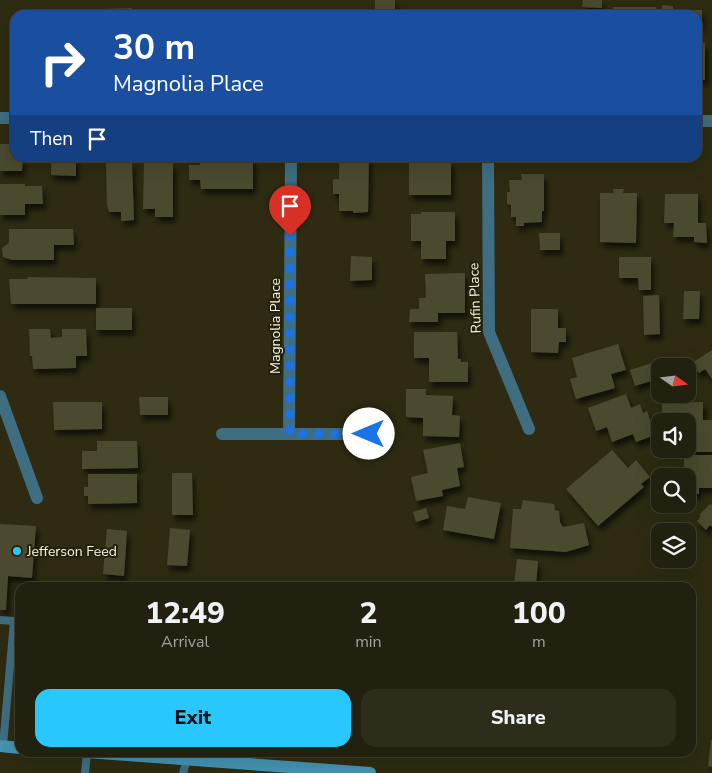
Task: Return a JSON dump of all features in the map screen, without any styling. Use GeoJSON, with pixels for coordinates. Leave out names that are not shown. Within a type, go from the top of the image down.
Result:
{"type":"FeatureCollection","features":[{"type":"Feature","properties":{"kind":"main road"},"geometry":{"type":"LineString","coordinates":[[2,746],[15,747]]}},
{"type":"Feature","properties":{"kind":"main road"},"geometry":{"type":"LineString","coordinates":[[150,757],[370,773]]}},
{"type":"Feature","properties":{"kind":"street","name":"Magnolia Place"},"geometry":{"type":"LineString","coordinates":[[290,162],[290,434]]}},
{"type":"Feature","properties":{"kind":"street","name":"Rufin Place"},"geometry":{"type":"LineString","coordinates":[[488,162],[489,332],[530,429]]}},
{"type":"Feature","properties":{"kind":"street"},"geometry":{"type":"LineString","coordinates":[[0,396],[37,498]]}},
{"type":"Feature","properties":{"kind":"street"},"geometry":{"type":"LineString","coordinates":[[222,434],[369,434]]}},
{"type":"Feature","properties":{"kind":"lane"},"geometry":{"type":"LineString","coordinates":[[0,620],[14,621],[2,746]]}},
{"type":"Feature","properties":{"kind":"lane"},"geometry":{"type":"LineString","coordinates":[[85,773],[87,757]]}},
{"type":"Feature","properties":{"kind":"lane"},"geometry":{"type":"LineString","coordinates":[[183,773],[187,760]]}},
{"type":"Feature","properties":{"kind":"building"},"geometry":{"type":"Polygon","coordinates":[[[375,0],[395,0],[395,10],[375,10],[375,0]]]}},
{"type":"Feature","properties":{"kind":"building"},"geometry":{"type":"Polygon","coordinates":[[[583,0],[602,0],[602,8],[582,7],[583,0]]]}},
{"type":"Feature","properties":{"kind":"building"},"geometry":{"type":"Polygon","coordinates":[[[662,5],[673,6],[673,10],[662,10],[662,5]]]}},
{"type":"Feature","properties":{"kind":"building"},"geometry":{"type":"Polygon","coordinates":[[[613,7],[656,7],[656,10],[613,10],[613,7]]]}},
{"type":"Feature","properties":{"kind":"building"},"geometry":{"type":"Polygon","coordinates":[[[132,8],[132,10],[103,10],[132,8]]]}},
{"type":"Feature","properties":{"kind":"building"},"geometry":{"type":"Polygon","coordinates":[[[702,43],[705,43],[705,80],[702,80],[702,43]]]}},
{"type":"Feature","properties":{"kind":"building"},"geometry":{"type":"Polygon","coordinates":[[[0,144],[10,144],[10,162],[23,162],[22,171],[0,171],[0,144]]]}},
{"type":"Feature","properties":{"kind":"building"},"geometry":{"type":"Polygon","coordinates":[[[51,162],[76,162],[76,176],[51,175],[51,162]]]}},
{"type":"Feature","properties":{"kind":"building"},"geometry":{"type":"Polygon","coordinates":[[[132,162],[134,220],[121,221],[121,212],[109,212],[107,205],[106,163],[132,162]]]}},
{"type":"Feature","properties":{"kind":"building"},"geometry":{"type":"Polygon","coordinates":[[[200,162],[253,162],[253,189],[201,189],[200,180],[189,180],[189,165],[200,165],[200,162]]]}},
{"type":"Feature","properties":{"kind":"building"},"geometry":{"type":"Polygon","coordinates":[[[339,162],[369,162],[368,212],[353,213],[353,211],[339,211],[339,194],[333,194],[333,179],[339,179],[339,162]]]}},
{"type":"Feature","properties":{"kind":"building"},"geometry":{"type":"Polygon","coordinates":[[[409,162],[451,162],[451,195],[409,195],[409,162]]]}},
{"type":"Feature","properties":{"kind":"building"},"geometry":{"type":"Polygon","coordinates":[[[144,163],[173,163],[173,217],[155,217],[155,209],[143,209],[144,163]]]}},
{"type":"Feature","properties":{"kind":"building"},"geometry":{"type":"Polygon","coordinates":[[[521,174],[544,174],[544,211],[542,211],[542,222],[524,223],[524,226],[516,226],[516,217],[511,217],[511,205],[507,204],[507,192],[510,192],[509,180],[522,180],[521,174]]]}},
{"type":"Feature","properties":{"kind":"building"},"geometry":{"type":"Polygon","coordinates":[[[0,184],[42,186],[43,204],[25,204],[25,215],[0,215],[0,184]]]}},
{"type":"Feature","properties":{"kind":"building"},"geometry":{"type":"Polygon","coordinates":[[[613,189],[624,189],[623,193],[637,193],[636,243],[600,242],[600,193],[614,193],[613,189]]]}},
{"type":"Feature","properties":{"kind":"building"},"geometry":{"type":"Polygon","coordinates":[[[665,194],[698,194],[698,223],[706,223],[707,243],[694,242],[694,237],[673,237],[674,223],[664,223],[665,194]]]}},
{"type":"Feature","properties":{"kind":"building"},"geometry":{"type":"Polygon","coordinates":[[[421,212],[455,212],[455,241],[446,241],[446,259],[421,259],[421,241],[411,241],[411,214],[421,214],[421,212]]]}},
{"type":"Feature","properties":{"kind":"building"},"geometry":{"type":"Polygon","coordinates":[[[9,229],[73,229],[74,245],[54,245],[54,260],[12,260],[3,257],[2,248],[9,243],[9,229]]]}},
{"type":"Feature","properties":{"kind":"building"},"geometry":{"type":"Polygon","coordinates":[[[539,233],[560,233],[560,250],[540,250],[539,233]]]}},
{"type":"Feature","properties":{"kind":"building"},"geometry":{"type":"Polygon","coordinates":[[[351,256],[372,257],[372,280],[350,281],[351,256]]]}},
{"type":"Feature","properties":{"kind":"building"},"geometry":{"type":"Polygon","coordinates":[[[619,257],[651,257],[651,290],[639,290],[638,278],[619,278],[619,257]]]}},
{"type":"Feature","properties":{"kind":"building"},"geometry":{"type":"Polygon","coordinates":[[[465,273],[465,313],[438,313],[438,322],[409,322],[410,309],[419,309],[419,298],[426,298],[425,274],[465,273]]]}},
{"type":"Feature","properties":{"kind":"building"},"geometry":{"type":"Polygon","coordinates":[[[27,277],[96,278],[96,304],[11,304],[9,279],[28,279],[27,277]]]}},
{"type":"Feature","properties":{"kind":"building"},"geometry":{"type":"Polygon","coordinates":[[[684,291],[700,291],[699,319],[683,319],[684,291]]]}},
{"type":"Feature","properties":{"kind":"building"},"geometry":{"type":"Polygon","coordinates":[[[659,295],[660,334],[644,335],[643,296],[659,295]]]}},
{"type":"Feature","properties":{"kind":"building"},"geometry":{"type":"Polygon","coordinates":[[[96,308],[132,308],[132,330],[96,330],[96,308]]]}},
{"type":"Feature","properties":{"kind":"building"},"geometry":{"type":"Polygon","coordinates":[[[531,309],[558,309],[558,328],[566,328],[566,342],[559,342],[558,353],[531,352],[531,309]]]}},
{"type":"Feature","properties":{"kind":"building"},"geometry":{"type":"Polygon","coordinates":[[[29,329],[50,329],[51,338],[62,337],[62,329],[86,329],[87,356],[76,356],[76,368],[33,369],[32,356],[30,356],[29,329]]]}},
{"type":"Feature","properties":{"kind":"building"},"geometry":{"type":"Polygon","coordinates":[[[414,332],[457,332],[458,359],[461,359],[461,362],[468,362],[468,382],[429,382],[429,358],[414,358],[414,332]]]}},
{"type":"Feature","properties":{"kind":"building"},"geometry":{"type":"Polygon","coordinates":[[[618,344],[626,370],[611,374],[615,388],[576,399],[570,379],[577,377],[572,358],[618,344]]]}},
{"type":"Feature","properties":{"kind":"building"},"geometry":{"type":"Polygon","coordinates":[[[712,350],[712,379],[705,369],[699,373],[696,369],[696,360],[712,350]]]}},
{"type":"Feature","properties":{"kind":"building"},"geometry":{"type":"Polygon","coordinates":[[[651,363],[651,381],[635,386],[630,370],[651,363]]]}},
{"type":"Feature","properties":{"kind":"building"},"geometry":{"type":"Polygon","coordinates":[[[406,389],[426,389],[426,395],[453,396],[452,415],[460,416],[459,437],[423,436],[423,418],[406,417],[406,389]]]}},
{"type":"Feature","properties":{"kind":"building"},"geometry":{"type":"Polygon","coordinates":[[[626,394],[631,408],[640,404],[643,413],[647,411],[651,423],[651,436],[636,442],[633,434],[612,442],[607,427],[596,431],[588,408],[626,394]]]}},
{"type":"Feature","properties":{"kind":"building"},"geometry":{"type":"Polygon","coordinates":[[[139,397],[168,397],[168,415],[140,415],[139,397]]]}},
{"type":"Feature","properties":{"kind":"building"},"geometry":{"type":"Polygon","coordinates":[[[53,402],[102,402],[102,429],[54,430],[53,402]]]}},
{"type":"Feature","properties":{"kind":"building"},"geometry":{"type":"Polygon","coordinates":[[[703,402],[703,420],[712,420],[712,452],[696,452],[696,413],[662,413],[662,403],[703,402]]]}},
{"type":"Feature","properties":{"kind":"building"},"geometry":{"type":"Polygon","coordinates":[[[97,441],[137,441],[138,468],[82,469],[82,451],[97,451],[97,441]]]}},
{"type":"Feature","properties":{"kind":"building"},"geometry":{"type":"Polygon","coordinates":[[[460,443],[464,467],[457,468],[460,486],[442,490],[443,496],[416,501],[411,477],[428,473],[423,450],[460,443]]]}},
{"type":"Feature","properties":{"kind":"building"},"geometry":{"type":"Polygon","coordinates":[[[612,450],[628,468],[636,460],[650,477],[641,484],[644,487],[598,526],[566,489],[612,450]]]}},
{"type":"Feature","properties":{"kind":"building"},"geometry":{"type":"Polygon","coordinates":[[[696,455],[712,455],[712,488],[699,488],[699,494],[696,494],[696,468],[684,468],[684,458],[696,458],[696,455]]]}},
{"type":"Feature","properties":{"kind":"building"},"geometry":{"type":"Polygon","coordinates":[[[172,473],[192,473],[193,515],[172,515],[172,473]]]}},
{"type":"Feature","properties":{"kind":"building"},"geometry":{"type":"Polygon","coordinates":[[[88,474],[137,474],[137,503],[88,504],[88,496],[84,496],[84,487],[88,487],[88,474]]]}},
{"type":"Feature","properties":{"kind":"building"},"geometry":{"type":"Polygon","coordinates":[[[468,497],[501,503],[494,539],[443,530],[447,506],[465,509],[468,497]]]}},
{"type":"Feature","properties":{"kind":"building"},"geometry":{"type":"Polygon","coordinates":[[[523,500],[554,504],[555,510],[559,511],[560,522],[563,527],[584,523],[589,545],[566,552],[510,548],[513,509],[521,509],[523,500]]]}},
{"type":"Feature","properties":{"kind":"building"},"geometry":{"type":"Polygon","coordinates":[[[710,504],[712,505],[712,527],[710,525],[706,530],[697,521],[701,516],[699,515],[710,504]]]}},
{"type":"Feature","properties":{"kind":"building"},"geometry":{"type":"Polygon","coordinates":[[[426,508],[429,518],[416,522],[413,512],[426,508]]]}},
{"type":"Feature","properties":{"kind":"building","name":"Jefferson Feed"},"geometry":{"type":"Polygon","coordinates":[[[0,524],[36,526],[32,578],[8,576],[6,610],[0,610],[0,524]]]}},
{"type":"Feature","properties":{"kind":"building"},"geometry":{"type":"Polygon","coordinates":[[[170,528],[190,530],[187,566],[167,565],[170,528]]]}},
{"type":"Feature","properties":{"kind":"building"},"geometry":{"type":"Polygon","coordinates":[[[107,529],[127,531],[124,576],[103,574],[107,529]]]}},
{"type":"Feature","properties":{"kind":"building"},"geometry":{"type":"Polygon","coordinates":[[[517,559],[538,561],[536,582],[514,582],[517,559]]]}},
{"type":"Feature","properties":{"kind":"building"},"geometry":{"type":"Polygon","coordinates":[[[712,740],[712,767],[708,766],[712,740]]]}},
{"type":"Feature","properties":{"kind":"place","name":"Jefferson Feed"},"geometry":{"type":"Point","coordinates":[17,551]}},
{"type":"Feature","properties":{"kind":"route"},"geometry":{"type":"LineString","coordinates":[[290,236],[290,434],[369,434]]}}]}
